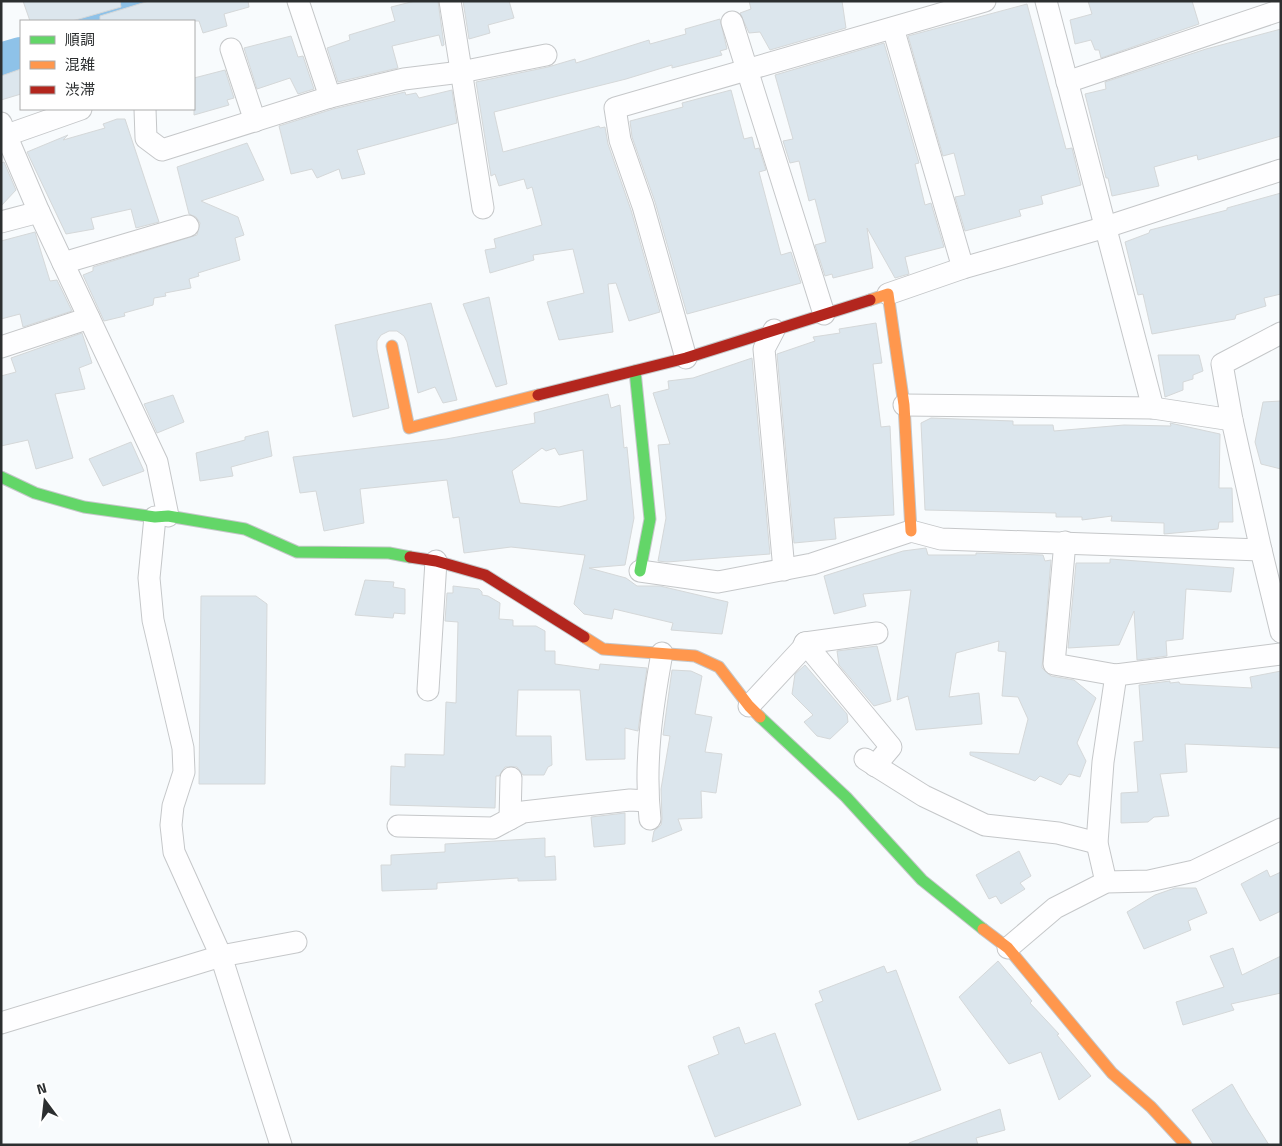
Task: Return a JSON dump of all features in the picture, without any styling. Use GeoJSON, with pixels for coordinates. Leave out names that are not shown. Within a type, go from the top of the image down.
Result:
{"type":"FeatureCollection","features":[{"type":"Feature","properties":{"kind":"street"},"geometry":{"type":"LineString","coordinates":[[298,1],[330,96]]}},
{"type":"Feature","properties":{"kind":"street"},"geometry":{"type":"LineString","coordinates":[[450,1],[483,208]]}},
{"type":"Feature","properties":{"kind":"street"},"geometry":{"type":"LineString","coordinates":[[686,358],[643,206],[620,140],[615,108],[985,1]]}},
{"type":"Feature","properties":{"kind":"street"},"geometry":{"type":"LineString","coordinates":[[1046,1],[1153,408]]}},
{"type":"Feature","properties":{"kind":"street"},"geometry":{"type":"LineString","coordinates":[[1066,82],[1281,10]]}},
{"type":"Feature","properties":{"kind":"street"},"geometry":{"type":"LineString","coordinates":[[732,22],[824,314]]}},
{"type":"Feature","properties":{"kind":"street"},"geometry":{"type":"LineString","coordinates":[[894,28],[963,268]]}},
{"type":"Feature","properties":{"kind":"street"},"geometry":{"type":"LineString","coordinates":[[231,49],[255,121]]}},
{"type":"Feature","properties":{"kind":"street"},"geometry":{"type":"LineString","coordinates":[[145,110],[146,138],[162,150],[330,96],[404,79],[461,72],[546,55]]}},
{"type":"Feature","properties":{"kind":"street"},"geometry":{"type":"LineString","coordinates":[[77,110],[4,129],[39,212],[157,462],[165,492],[149,578],[153,620],[183,748],[184,772],[173,806],[172,837],[181,871],[221,956],[281,1145]]}},
{"type":"Feature","properties":{"kind":"street"},"geometry":{"type":"LineString","coordinates":[[392,346],[409,428],[686,358],[888,294],[963,268],[1106,227],[1281,170]]}},
{"type":"Feature","properties":{"kind":"street"},"geometry":{"type":"LineString","coordinates":[[1,222],[39,212]]}},
{"type":"Feature","properties":{"kind":"street"},"geometry":{"type":"LineString","coordinates":[[63,263],[188,226]]}},
{"type":"Feature","properties":{"kind":"street"},"geometry":{"type":"LineString","coordinates":[[888,294],[904,405],[911,531]]}},
{"type":"Feature","properties":{"kind":"street"},"geometry":{"type":"LineString","coordinates":[[1,347],[88,318]]}},
{"type":"Feature","properties":{"kind":"street"},"geometry":{"type":"LineString","coordinates":[[774,330],[764,349],[784,570]]}},
{"type":"Feature","properties":{"kind":"street"},"geometry":{"type":"LineString","coordinates":[[1281,333],[1222,364],[1232,420],[1281,632]]}},
{"type":"Feature","properties":{"kind":"street"},"geometry":{"type":"LineString","coordinates":[[381,368],[395,365]]}},
{"type":"Feature","properties":{"kind":"street"},"geometry":{"type":"LineString","coordinates":[[635,371],[650,518],[640,570],[718,582],[784,570],[835,558],[911,531],[941,539],[1261,550]]}},
{"type":"Feature","properties":{"kind":"street"},"geometry":{"type":"LineString","coordinates":[[904,405],[1153,408],[1232,420]]}},
{"type":"Feature","properties":{"kind":"street"},"geometry":{"type":"LineString","coordinates":[[1,477],[34,493],[84,507],[162,516],[245,529],[297,552],[388,553],[436,561],[485,575],[603,649],[695,656],[719,667],[750,706],[846,797],[922,880],[1008,948],[1112,1072],[1151,1107],[1186,1145]]}},
{"type":"Feature","properties":{"kind":"street"},"geometry":{"type":"LineString","coordinates":[[1065,542],[1054,664],[1116,675],[1281,654]]}},
{"type":"Feature","properties":{"kind":"street"},"geometry":{"type":"LineString","coordinates":[[428,690],[436,561]]}},
{"type":"Feature","properties":{"kind":"street"},"geometry":{"type":"LineString","coordinates":[[805,643],[877,633]]}},
{"type":"Feature","properties":{"kind":"street"},"geometry":{"type":"LineString","coordinates":[[805,643],[891,747],[870,763],[924,796],[985,825],[1058,833],[1097,843]]}},
{"type":"Feature","properties":{"kind":"street"},"geometry":{"type":"LineString","coordinates":[[750,706],[802,649],[805,643]]}},
{"type":"Feature","properties":{"kind":"street"},"geometry":{"type":"LineString","coordinates":[[398,826],[493,828],[523,812],[630,800],[649,810],[647,782],[650,720],[662,653]]}},
{"type":"Feature","properties":{"kind":"street"},"geometry":{"type":"LineString","coordinates":[[1106,882],[1097,843],[1103,762],[1116,675]]}},
{"type":"Feature","properties":{"kind":"street"},"geometry":{"type":"LineString","coordinates":[[510,820],[511,778]]}},
{"type":"Feature","properties":{"kind":"street"},"geometry":{"type":"LineString","coordinates":[[1008,948],[1055,908],[1106,882],[1149,881],[1194,871],[1281,829]]}},
{"type":"Feature","properties":{"kind":"street"},"geometry":{"type":"LineString","coordinates":[[1,1023],[221,956],[296,942]]}},
{"type":"Feature","properties":{"kind":"building"},"geometry":{"type":"Polygon","coordinates":[[[23,1],[120,1],[121,7],[76,20],[30,20],[23,1]]]}},
{"type":"Feature","properties":{"kind":"building"},"geometry":{"type":"Polygon","coordinates":[[[149,1],[248,1],[249,7],[224,14],[227,26],[203,33],[199,21],[195,20],[100,20],[100,16],[149,1]]]}},
{"type":"Feature","properties":{"kind":"building"},"geometry":{"type":"Polygon","coordinates":[[[415,1],[438,1],[444,45],[442,46],[439,35],[392,46],[398,68],[338,82],[327,48],[350,40],[349,35],[395,21],[391,7],[415,1]]]}},
{"type":"Feature","properties":{"kind":"building"},"geometry":{"type":"Polygon","coordinates":[[[463,1],[509,1],[514,18],[488,25],[490,33],[469,39],[463,1]]]}},
{"type":"Feature","properties":{"kind":"building"},"geometry":{"type":"Polygon","coordinates":[[[749,1],[842,1],[846,28],[770,50],[760,32],[749,33],[740,13],[751,9],[749,1]]]}},
{"type":"Feature","properties":{"kind":"building"},"geometry":{"type":"Polygon","coordinates":[[[1088,1],[1192,1],[1199,24],[1101,58],[1099,50],[1095,50],[1091,40],[1075,44],[1070,20],[1092,14],[1088,1]]]}},
{"type":"Feature","properties":{"kind":"building"},"geometry":{"type":"Polygon","coordinates":[[[1027,4],[1066,149],[1072,148],[1081,185],[1041,196],[1043,204],[1019,210],[1021,216],[965,231],[955,197],[965,195],[954,153],[943,156],[908,36],[1027,4]]]}},
{"type":"Feature","properties":{"kind":"building"},"geometry":{"type":"Polygon","coordinates":[[[720,19],[727,49],[720,51],[722,55],[672,68],[672,65],[626,79],[494,112],[503,152],[599,126],[600,128],[605,127],[608,144],[631,210],[660,312],[629,321],[616,283],[608,284],[613,332],[559,340],[547,302],[584,293],[573,249],[533,255],[534,260],[490,273],[485,250],[496,248],[494,239],[542,225],[532,187],[527,189],[524,179],[499,186],[495,174],[491,176],[476,82],[548,67],[575,59],[576,63],[649,40],[650,44],[686,34],[685,29],[720,19]]]}},
{"type":"Feature","properties":{"kind":"building"},"geometry":{"type":"Polygon","coordinates":[[[1281,29],[1281,136],[1198,160],[1197,155],[1154,167],[1159,186],[1112,196],[1085,94],[1106,89],[1105,82],[1206,49],[1281,29]]]}},
{"type":"Feature","properties":{"kind":"building"},"geometry":{"type":"Polygon","coordinates":[[[291,36],[298,57],[303,56],[314,89],[298,94],[290,78],[257,89],[244,48],[291,36]]]}},
{"type":"Feature","properties":{"kind":"building"},"geometry":{"type":"Polygon","coordinates":[[[884,43],[919,163],[915,164],[925,205],[931,203],[944,247],[905,257],[909,274],[895,278],[867,228],[873,268],[833,278],[832,274],[825,276],[815,245],[826,242],[815,199],[809,201],[799,161],[790,163],[783,141],[793,139],[775,75],[884,43]]]}},
{"type":"Feature","properties":{"kind":"building"},"geometry":{"type":"Polygon","coordinates":[[[20,69],[20,94],[1,100],[1,76],[20,69]]]}},
{"type":"Feature","properties":{"kind":"building"},"geometry":{"type":"Polygon","coordinates":[[[225,70],[234,98],[227,100],[229,105],[194,115],[195,78],[225,70]]]}},
{"type":"Feature","properties":{"kind":"building"},"geometry":{"type":"Polygon","coordinates":[[[452,90],[457,123],[357,150],[365,174],[342,179],[339,169],[317,178],[312,169],[291,174],[279,126],[333,109],[405,92],[406,95],[416,93],[419,98],[452,90]]]}},
{"type":"Feature","properties":{"kind":"building"},"geometry":{"type":"Polygon","coordinates":[[[731,90],[744,139],[752,137],[755,149],[759,148],[766,170],[759,172],[781,255],[791,252],[801,283],[687,314],[655,202],[632,137],[630,121],[683,107],[682,103],[731,90]]]}},
{"type":"Feature","properties":{"kind":"building"},"geometry":{"type":"Polygon","coordinates":[[[117,119],[125,119],[159,222],[136,228],[131,209],[91,218],[94,229],[66,234],[27,152],[68,135],[63,140],[105,128],[103,124],[117,119]]]}},
{"type":"Feature","properties":{"kind":"building"},"geometry":{"type":"Polygon","coordinates":[[[247,143],[264,180],[201,201],[238,217],[244,235],[235,238],[240,260],[198,273],[199,276],[189,279],[191,288],[165,293],[166,296],[154,298],[153,305],[124,313],[125,316],[104,321],[83,275],[93,271],[93,267],[197,235],[200,223],[196,217],[189,214],[177,167],[247,143]]]}},
{"type":"Feature","properties":{"kind":"building"},"geometry":{"type":"Polygon","coordinates":[[[4,162],[16,190],[1,206],[1,163],[4,162]]]}},
{"type":"Feature","properties":{"kind":"building"},"geometry":{"type":"Polygon","coordinates":[[[1281,193],[1281,294],[1264,298],[1266,306],[1236,315],[1235,319],[1152,334],[1143,294],[1138,295],[1125,242],[1149,233],[1150,230],[1227,210],[1227,208],[1281,193]]]}},
{"type":"Feature","properties":{"kind":"building"},"geometry":{"type":"Polygon","coordinates":[[[35,232],[50,281],[57,280],[72,311],[23,327],[20,314],[1,319],[1,241],[35,232]]]}},
{"type":"Feature","properties":{"kind":"building"},"geometry":{"type":"Polygon","coordinates":[[[489,297],[507,384],[496,387],[463,304],[489,297]]]}},
{"type":"Feature","properties":{"kind":"building"},"geometry":{"type":"Polygon","coordinates":[[[431,303],[457,400],[443,403],[435,387],[418,393],[407,342],[404,336],[397,331],[389,331],[381,335],[377,341],[377,349],[389,408],[353,417],[335,325],[431,303]]]}},
{"type":"Feature","properties":{"kind":"building"},"geometry":{"type":"Polygon","coordinates":[[[876,323],[882,363],[873,364],[881,427],[890,426],[894,515],[834,518],[836,539],[794,543],[777,354],[815,341],[813,337],[840,333],[839,329],[876,323]]]}},
{"type":"Feature","properties":{"kind":"building"},"geometry":{"type":"Polygon","coordinates":[[[82,333],[92,363],[79,368],[85,389],[55,394],[73,458],[36,469],[28,440],[1,446],[1,376],[16,372],[11,358],[82,333]]]}},
{"type":"Feature","properties":{"kind":"building"},"geometry":{"type":"Polygon","coordinates":[[[1158,355],[1199,355],[1203,371],[1193,375],[1193,379],[1183,382],[1183,390],[1165,397],[1158,355]]]}},
{"type":"Feature","properties":{"kind":"building"},"geometry":{"type":"Polygon","coordinates":[[[752,358],[770,554],[667,562],[658,561],[666,518],[658,445],[670,444],[653,393],[669,389],[668,381],[693,378],[752,358]]]}},
{"type":"Feature","properties":{"kind":"building"},"geometry":{"type":"Polygon","coordinates":[[[608,394],[611,408],[620,405],[624,448],[627,447],[634,518],[625,565],[589,568],[626,578],[637,586],[660,586],[728,602],[722,634],[671,630],[673,623],[614,609],[612,619],[584,614],[574,604],[585,555],[511,547],[464,553],[459,517],[453,518],[447,480],[360,489],[364,523],[324,531],[316,491],[300,493],[293,457],[446,439],[535,423],[534,413],[608,394]],[[542,448],[512,471],[520,503],[559,507],[587,500],[583,450],[559,455],[555,448],[546,451],[542,448]]]}},
{"type":"Feature","properties":{"kind":"building"},"geometry":{"type":"Polygon","coordinates":[[[173,395],[184,422],[157,433],[144,404],[173,395]]]}},
{"type":"Feature","properties":{"kind":"building"},"geometry":{"type":"Polygon","coordinates":[[[1281,401],[1281,469],[1261,464],[1255,442],[1263,402],[1281,401]]]}},
{"type":"Feature","properties":{"kind":"building"},"geometry":{"type":"Polygon","coordinates":[[[931,418],[1013,421],[1013,425],[1053,425],[1054,431],[1124,425],[1171,426],[1170,423],[1220,434],[1219,488],[1232,488],[1233,522],[1219,522],[1218,529],[1164,534],[1164,523],[1111,521],[1112,516],[1082,520],[1082,517],[1056,517],[1056,513],[925,510],[921,423],[931,418]]]}},
{"type":"Feature","properties":{"kind":"building"},"geometry":{"type":"Polygon","coordinates":[[[268,431],[272,456],[231,467],[233,476],[200,481],[196,453],[245,440],[245,437],[268,431]]]}},
{"type":"Feature","properties":{"kind":"building"},"geometry":{"type":"Polygon","coordinates":[[[131,442],[144,471],[103,486],[89,459],[131,442]]]}},
{"type":"Feature","properties":{"kind":"building"},"geometry":{"type":"Polygon","coordinates":[[[926,548],[928,555],[976,555],[976,553],[1043,555],[1045,561],[1051,560],[1042,668],[1051,676],[1074,680],[1096,698],[1077,743],[1086,761],[1080,777],[1069,774],[1061,785],[1040,776],[1035,781],[970,755],[970,752],[1019,754],[1028,719],[1018,697],[1002,696],[1006,652],[998,651],[999,641],[956,653],[949,697],[979,693],[982,724],[916,730],[908,696],[897,700],[911,590],[863,594],[866,606],[834,614],[824,576],[903,551],[926,548]]]}},
{"type":"Feature","properties":{"kind":"building"},"geometry":{"type":"Polygon","coordinates":[[[1110,559],[1234,568],[1231,592],[1186,589],[1183,639],[1166,641],[1167,656],[1137,660],[1134,611],[1119,645],[1068,648],[1076,563],[1110,563],[1110,559]]]}},
{"type":"Feature","properties":{"kind":"building"},"geometry":{"type":"Polygon","coordinates":[[[365,580],[394,582],[393,587],[405,589],[405,614],[394,613],[393,618],[355,615],[365,580]]]}},
{"type":"Feature","properties":{"kind":"building"},"geometry":{"type":"Polygon","coordinates":[[[453,586],[479,589],[482,595],[488,596],[500,603],[499,619],[513,620],[513,626],[536,626],[545,631],[545,651],[555,651],[555,664],[599,670],[600,664],[647,668],[638,731],[625,728],[625,759],[586,760],[580,690],[518,690],[516,736],[551,736],[552,765],[548,767],[544,775],[523,775],[517,767],[505,767],[499,776],[496,776],[495,808],[390,805],[391,766],[405,767],[405,754],[444,755],[446,702],[456,703],[458,622],[445,621],[447,593],[453,593],[453,586]]]}},
{"type":"Feature","properties":{"kind":"building"},"geometry":{"type":"Polygon","coordinates":[[[201,596],[256,596],[267,604],[265,784],[199,784],[201,596]]]}},
{"type":"Feature","properties":{"kind":"building"},"geometry":{"type":"Polygon","coordinates":[[[877,646],[891,701],[874,706],[839,665],[837,651],[877,646]]]}},
{"type":"Feature","properties":{"kind":"building"},"geometry":{"type":"Polygon","coordinates":[[[805,665],[847,714],[848,722],[830,739],[817,736],[804,722],[813,715],[792,694],[795,674],[805,665]]]}},
{"type":"Feature","properties":{"kind":"building"},"geometry":{"type":"Polygon","coordinates":[[[672,670],[691,671],[702,676],[695,714],[712,717],[705,752],[722,754],[716,793],[701,791],[702,818],[678,819],[682,830],[652,842],[654,831],[661,825],[662,819],[661,789],[670,736],[663,735],[672,670]]]}},
{"type":"Feature","properties":{"kind":"building"},"geometry":{"type":"Polygon","coordinates":[[[1281,671],[1281,748],[1185,744],[1187,772],[1160,774],[1169,816],[1154,817],[1148,822],[1121,823],[1121,793],[1138,792],[1134,742],[1143,741],[1139,685],[1170,681],[1170,683],[1179,682],[1180,684],[1252,688],[1250,677],[1281,671]]]}},
{"type":"Feature","properties":{"kind":"building"},"geometry":{"type":"Polygon","coordinates":[[[625,813],[625,844],[594,847],[591,817],[625,813]]]}},
{"type":"Feature","properties":{"kind":"building"},"geometry":{"type":"Polygon","coordinates":[[[545,838],[545,857],[555,856],[556,880],[518,881],[518,878],[437,883],[437,889],[382,891],[381,865],[391,865],[391,855],[445,852],[445,844],[545,838]]]}},
{"type":"Feature","properties":{"kind":"building"},"geometry":{"type":"Polygon","coordinates":[[[1019,851],[1031,876],[1020,883],[1025,889],[1001,904],[996,896],[989,899],[976,875],[1019,851]]]}},
{"type":"Feature","properties":{"kind":"building"},"geometry":{"type":"Polygon","coordinates":[[[1267,870],[1270,877],[1281,872],[1281,911],[1260,921],[1241,884],[1267,870]]]}},
{"type":"Feature","properties":{"kind":"building"},"geometry":{"type":"Polygon","coordinates":[[[1175,888],[1196,888],[1207,913],[1188,921],[1191,930],[1144,949],[1127,912],[1155,895],[1175,888]]]}},
{"type":"Feature","properties":{"kind":"building"},"geometry":{"type":"Polygon","coordinates":[[[1233,948],[1242,975],[1281,956],[1281,993],[1231,1004],[1234,1010],[1183,1025],[1176,1002],[1224,987],[1210,956],[1233,948]]]}},
{"type":"Feature","properties":{"kind":"building"},"geometry":{"type":"Polygon","coordinates":[[[998,961],[1032,1001],[1030,1003],[1059,1034],[1057,1035],[1091,1076],[1059,1100],[1041,1052],[1009,1064],[959,997],[998,961]]]}},
{"type":"Feature","properties":{"kind":"building"},"geometry":{"type":"Polygon","coordinates":[[[884,966],[887,973],[896,970],[941,1090],[858,1120],[815,1004],[823,1001],[819,991],[884,966]]]}},
{"type":"Feature","properties":{"kind":"building"},"geometry":{"type":"Polygon","coordinates":[[[739,1027],[745,1044],[775,1033],[801,1105],[715,1137],[688,1066],[719,1054],[713,1037],[739,1027]]]}},
{"type":"Feature","properties":{"kind":"building"},"geometry":{"type":"Polygon","coordinates":[[[1232,1084],[1269,1145],[1214,1145],[1192,1110],[1232,1084]]]}},
{"type":"Feature","properties":{"kind":"building"},"geometry":{"type":"Polygon","coordinates":[[[1000,1109],[1005,1130],[976,1138],[978,1145],[909,1145],[909,1143],[1000,1109]]]}},
{"type":"Feature","properties":{"kind":"waterway"},"geometry":{"type":"LineString","coordinates":[[101,20],[131,1]]}},
{"type":"Feature","properties":{"kind":"waterway"},"geometry":{"type":"LineString","coordinates":[[1,66],[20,60]]}},
{"type":"Feature","properties":{"kind":"traffic: fast"},"geometry":{"type":"LineString","coordinates":[[635,371],[650,519],[640,571]]}},
{"type":"Feature","properties":{"kind":"traffic: fast"},"geometry":{"type":"LineString","coordinates":[[1,477],[35,493],[84,507],[155,517],[168,516],[245,529],[297,552],[389,553],[410,557]]}},
{"type":"Feature","properties":{"kind":"traffic: fast"},"geometry":{"type":"LineString","coordinates":[[760,717],[846,797],[922,880],[983,929]]}},
{"type":"Feature","properties":{"kind":"traffic: slow"},"geometry":{"type":"LineString","coordinates":[[870,300],[888,294],[904,405],[911,531]]}},
{"type":"Feature","properties":{"kind":"traffic: slow"},"geometry":{"type":"LineString","coordinates":[[392,346],[409,428],[538,395]]}},
{"type":"Feature","properties":{"kind":"traffic: slow"},"geometry":{"type":"LineString","coordinates":[[584,637],[603,649],[695,656],[719,667],[749,706],[760,717]]}},
{"type":"Feature","properties":{"kind":"traffic: slow"},"geometry":{"type":"LineString","coordinates":[[983,929],[1008,948],[1112,1073],[1151,1107],[1186,1145]]}},
{"type":"Feature","properties":{"kind":"traffic: jam"},"geometry":{"type":"LineString","coordinates":[[538,395],[686,358],[870,300]]}},
{"type":"Feature","properties":{"kind":"traffic: jam"},"geometry":{"type":"LineString","coordinates":[[410,557],[436,561],[485,575],[584,637]]}}]}
